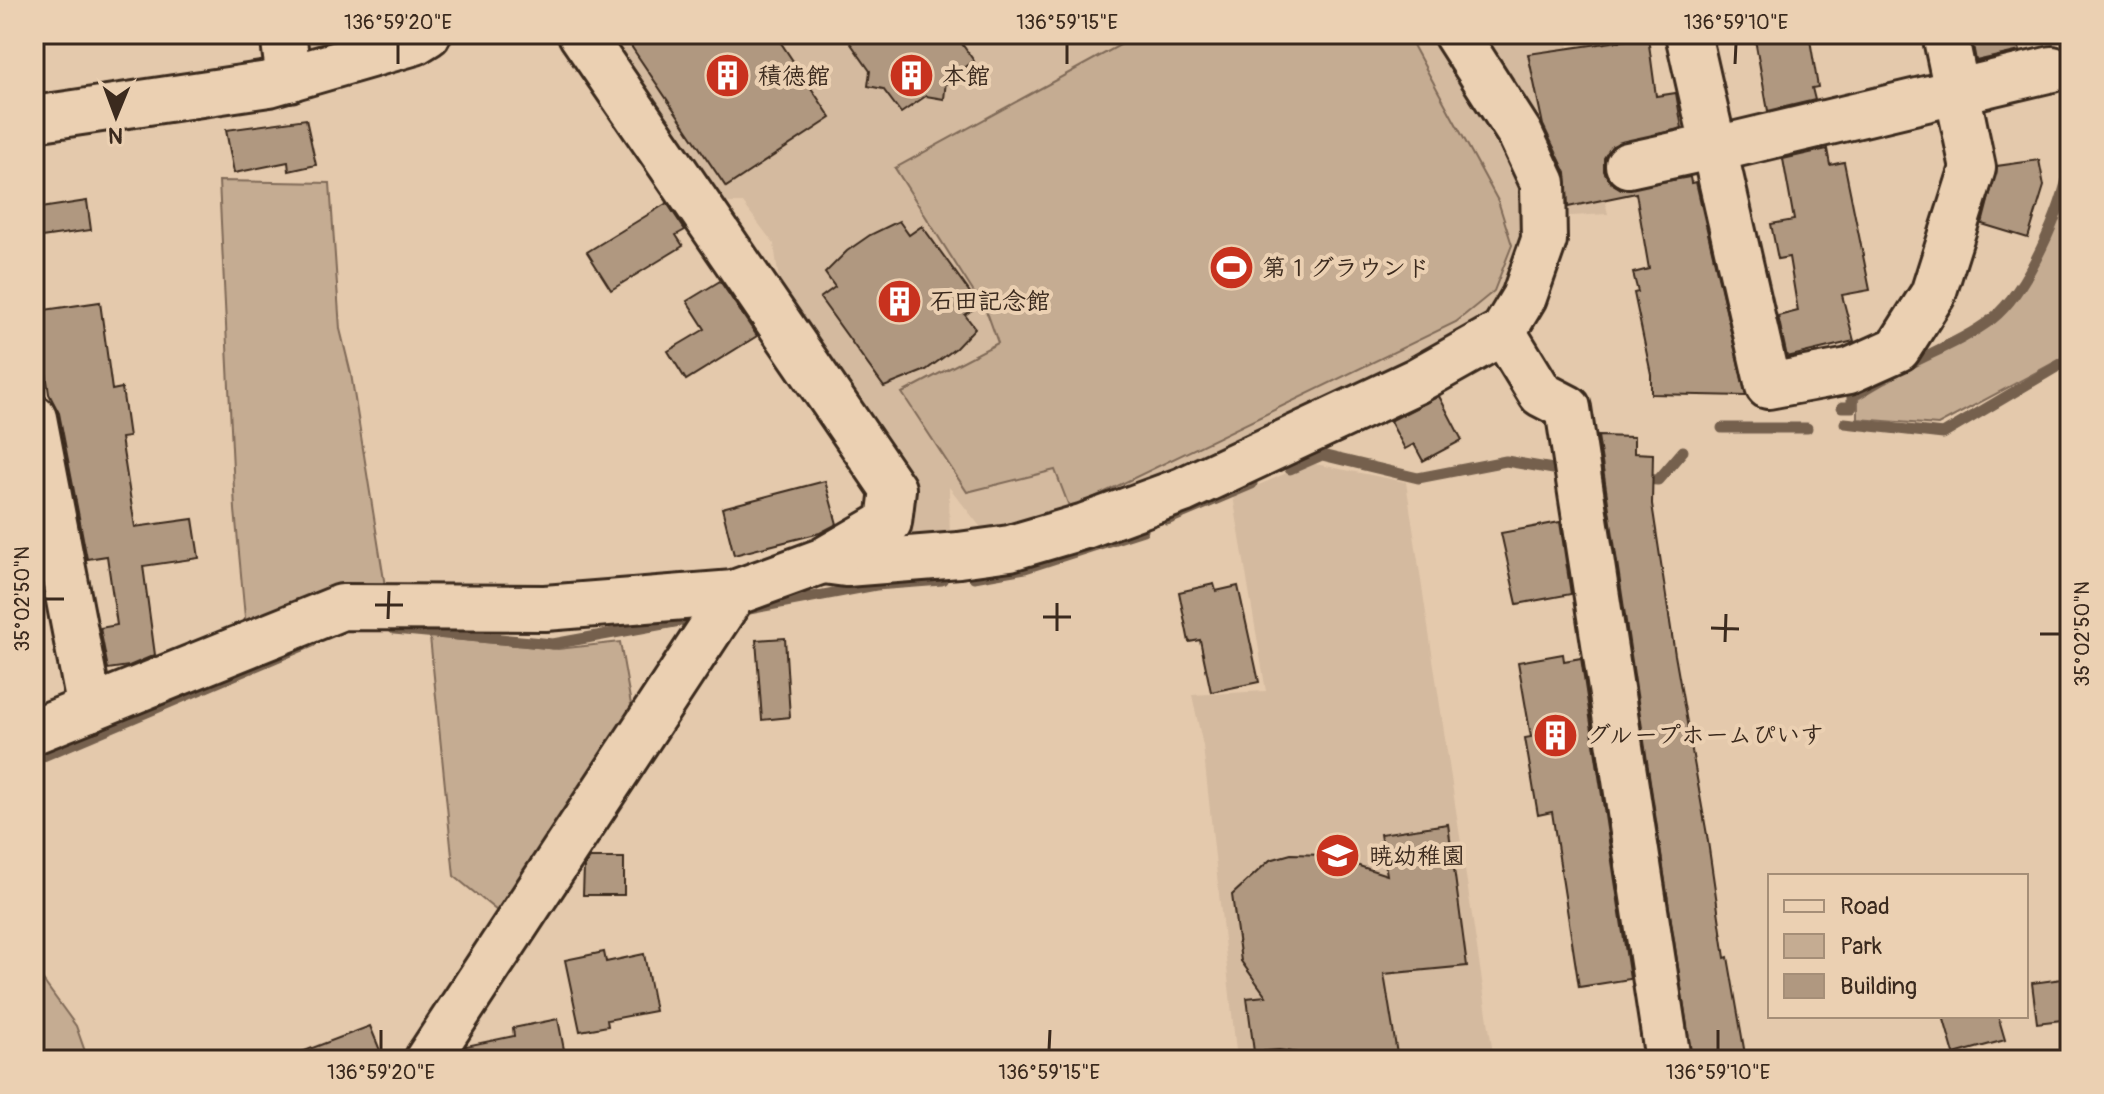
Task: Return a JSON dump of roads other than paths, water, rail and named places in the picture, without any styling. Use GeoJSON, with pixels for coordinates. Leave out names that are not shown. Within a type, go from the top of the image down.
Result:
{"type":"FeatureCollection","features":[{"type":"Feature","properties":{"kind":"street"},"geometry":{"type":"LineString","coordinates":[[283,34],[289,79]]}},
{"type":"Feature","properties":{"kind":"street"},"geometry":{"type":"LineString","coordinates":[[34,119],[238,90],[289,79],[415,42],[428,34]]}},
{"type":"Feature","properties":{"kind":"street"},"geometry":{"type":"LineString","coordinates":[[34,731],[342,607],[545,608],[734,593],[822,561],[889,522],[893,489],[581,34]]}},
{"type":"Feature","properties":{"kind":"street"},"geometry":{"type":"LineString","coordinates":[[822,561],[846,564],[959,555],[1010,548],[1085,526],[1183,490],[1416,381],[1503,332],[1524,297],[1544,240],[1543,183],[1520,134],[1456,34]]}},
{"type":"Feature","properties":{"kind":"street"},"geometry":{"type":"LineString","coordinates":[[1688,34],[1768,386],[1849,371],[1898,349],[1933,294],[1973,168],[1945,34]]}},
{"type":"Feature","properties":{"kind":"street"},"geometry":{"type":"LineString","coordinates":[[1628,165],[1958,94],[2052,69]]}},
{"type":"Feature","properties":{"kind":"street"},"geometry":{"type":"LineString","coordinates":[[1503,332],[1541,394],[1568,408],[1668,1060]]}},
{"type":"Feature","properties":{"kind":"street"},"geometry":{"type":"LineString","coordinates":[[34,418],[90,709]]}},
{"type":"Feature","properties":{"kind":"street"},"geometry":{"type":"LineString","coordinates":[[427,1060],[734,593]]}},
{"type":"Feature","properties":{"kind":"waterway"},"geometry":{"type":"LineString","coordinates":[[1904,367],[1971,333],[2005,306],[2042,248],[2060,204],[2070,165]]}},
{"type":"Feature","properties":{"kind":"waterway"},"geometry":{"type":"LineString","coordinates":[[1845,423],[1943,434],[2070,359]]}},
{"type":"Feature","properties":{"kind":"waterway"},"geometry":{"type":"LineString","coordinates":[[1842,407],[1852,407],[1852,396],[1882,379]]}},
{"type":"Feature","properties":{"kind":"waterway"},"geometry":{"type":"LineString","coordinates":[[1722,428],[1807,428]]}},
{"type":"Feature","properties":{"kind":"waterway"},"geometry":{"type":"LineString","coordinates":[[1641,479],[1658,480],[1683,451]]}},
{"type":"Feature","properties":{"kind":"waterway"},"geometry":{"type":"LineString","coordinates":[[1290,469],[1322,455],[1418,478],[1506,461],[1559,470]]}},
{"type":"Feature","properties":{"kind":"waterway"},"geometry":{"type":"LineString","coordinates":[[1167,520],[1252,484]]}},
{"type":"Feature","properties":{"kind":"waterway"},"geometry":{"type":"LineString","coordinates":[[974,577],[1025,568],[1143,530]]}},
{"type":"Feature","properties":{"kind":"waterway"},"geometry":{"type":"LineString","coordinates":[[749,609],[876,585],[942,580]]}},
{"type":"Feature","properties":{"kind":"waterway"},"geometry":{"type":"LineString","coordinates":[[394,629],[553,644],[702,617]]}},
{"type":"Feature","properties":{"kind":"waterway"},"geometry":{"type":"LineString","coordinates":[[34,760],[312,642]]}},
{"type":"Feature","properties":{"kind":"place","name":"積徳館"},"geometry":{"type":"Point","coordinates":[727,76]}},
{"type":"Feature","properties":{"kind":"place","name":"本館"},"geometry":{"type":"Point","coordinates":[911,76]}},
{"type":"Feature","properties":{"kind":"place","name":"第１グラウンド"},"geometry":{"type":"Point","coordinates":[1231,268]}},
{"type":"Feature","properties":{"kind":"place","name":"石田記念館"},"geometry":{"type":"Point","coordinates":[899,301]}},
{"type":"Feature","properties":{"kind":"place","name":"グループホームぴいす"},"geometry":{"type":"Point","coordinates":[1556,735]}},
{"type":"Feature","properties":{"kind":"place","name":"暁幼稚園"},"geometry":{"type":"Point","coordinates":[1338,856]}}]}
